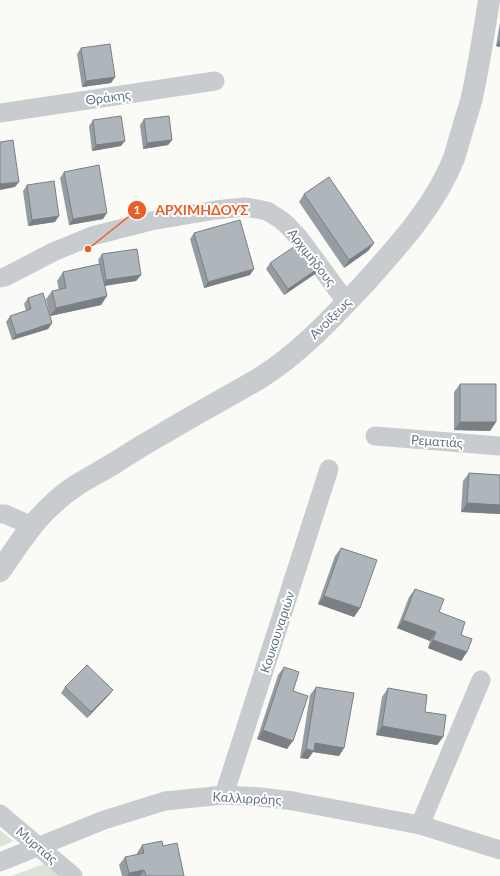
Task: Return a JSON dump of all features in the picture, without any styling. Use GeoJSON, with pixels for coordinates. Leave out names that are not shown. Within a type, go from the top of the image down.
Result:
{"type":"FeatureCollection","features":[{"type":"Feature","properties":{"kind":"street","name":"Ανοίξεως"},"geometry":{"type":"LineString","coordinates":[[0,571],[32,526],[54,502],[65,493],[163,433],[261,378],[281,364],[308,341],[347,303],[407,235],[441,186],[454,158],[472,98],[489,0]]}},
{"type":"Feature","properties":{"kind":"street","name":"Θράκης"},"geometry":{"type":"LineString","coordinates":[[0,113],[215,81]]}},
{"type":"Feature","properties":{"kind":"street","name":"Αρχιμήδους"},"geometry":{"type":"LineString","coordinates":[[0,278],[5,277],[53,252],[92,236],[151,221],[216,210],[244,207],[267,211],[280,219],[300,239],[347,303]]}},
{"type":"Feature","properties":{"kind":"street","name":"Ρεματιάς"},"geometry":{"type":"LineString","coordinates":[[375,436],[500,446]]}},
{"type":"Feature","properties":{"kind":"street","name":"Κουκουναριών"},"geometry":{"type":"LineString","coordinates":[[224,795],[330,469]]}},
{"type":"Feature","properties":{"kind":"street"},"geometry":{"type":"LineString","coordinates":[[0,514],[5,514],[32,526]]}},
{"type":"Feature","properties":{"kind":"street"},"geometry":{"type":"LineString","coordinates":[[420,825],[481,680]]}},
{"type":"Feature","properties":{"kind":"street","name":"Καλλιρρόης"},"geometry":{"type":"LineString","coordinates":[[0,862],[104,820],[165,801],[224,795],[261,797],[293,801],[420,825],[500,850]]}},
{"type":"Feature","properties":{"kind":"street","name":"Μυρτιάς"},"geometry":{"type":"LineString","coordinates":[[0,814],[73,876]]}},
{"type":"Feature","properties":{"kind":"shaded area"},"geometry":{"type":"Polygon","coordinates":[[[0,830],[13,841],[0,847],[0,830]]]}},
{"type":"Feature","properties":{"kind":"shaded area"},"geometry":{"type":"Polygon","coordinates":[[[44,864],[58,876],[11,876],[44,864]]]}},
{"type":"Feature","properties":{"kind":"building"},"geometry":{"type":"Polygon","coordinates":[[[110,44],[115,77],[86,81],[81,48],[110,44]]]}},
{"type":"Feature","properties":{"kind":"building"},"geometry":{"type":"Polygon","coordinates":[[[121,116],[125,141],[96,145],[93,120],[121,116]]]}},
{"type":"Feature","properties":{"kind":"building"},"geometry":{"type":"Polygon","coordinates":[[[169,116],[172,140],[147,143],[144,119],[169,116]]]}},
{"type":"Feature","properties":{"kind":"building"},"geometry":{"type":"Polygon","coordinates":[[[13,140],[19,182],[0,184],[0,142],[13,140]]]}},
{"type":"Feature","properties":{"kind":"building"},"geometry":{"type":"Polygon","coordinates":[[[99,165],[107,213],[73,219],[64,172],[99,165]]]}},
{"type":"Feature","properties":{"kind":"building"},"geometry":{"type":"Polygon","coordinates":[[[329,177],[374,243],[349,260],[304,194],[329,177]]]}},
{"type":"Feature","properties":{"kind":"building"},"geometry":{"type":"Polygon","coordinates":[[[54,181],[59,216],[32,220],[27,185],[54,181]]]}},
{"type":"Feature","properties":{"kind":"building"},"geometry":{"type":"Polygon","coordinates":[[[240,220],[254,269],[208,282],[194,233],[240,220]]]}},
{"type":"Feature","properties":{"kind":"building"},"geometry":{"type":"Polygon","coordinates":[[[301,242],[319,268],[288,289],[270,263],[301,242]]]}},
{"type":"Feature","properties":{"kind":"building"},"geometry":{"type":"Polygon","coordinates":[[[137,249],[141,275],[106,280],[102,254],[137,249]]]}},
{"type":"Feature","properties":{"kind":"building"},"geometry":{"type":"Polygon","coordinates":[[[100,264],[107,296],[56,308],[52,291],[66,288],[63,272],[100,264]]]}},
{"type":"Feature","properties":{"kind":"building"},"geometry":{"type":"Polygon","coordinates":[[[43,293],[52,323],[16,335],[10,316],[31,309],[28,298],[43,293]]]}},
{"type":"Feature","properties":{"kind":"building"},"geometry":{"type":"Polygon","coordinates":[[[460,384],[496,384],[496,422],[460,422],[460,384]]]}},
{"type":"Feature","properties":{"kind":"building"},"geometry":{"type":"Polygon","coordinates":[[[469,473],[500,475],[500,505],[467,503],[469,473]]]}},
{"type":"Feature","properties":{"kind":"building"},"geometry":{"type":"Polygon","coordinates":[[[341,548],[377,560],[360,608],[324,596],[341,548]]]}},
{"type":"Feature","properties":{"kind":"building"},"geometry":{"type":"Polygon","coordinates":[[[415,589],[444,599],[439,612],[465,622],[461,635],[472,639],[467,652],[433,640],[436,632],[403,620],[415,589]]]}},
{"type":"Feature","properties":{"kind":"building"},"geometry":{"type":"Polygon","coordinates":[[[87,665],[113,690],[91,712],[65,687],[87,665]]]}},
{"type":"Feature","properties":{"kind":"building"},"geometry":{"type":"Polygon","coordinates":[[[284,667],[299,672],[293,691],[308,696],[293,741],[263,730],[284,667]]]}},
{"type":"Feature","properties":{"kind":"building"},"geometry":{"type":"Polygon","coordinates":[[[316,687],[354,693],[344,748],[315,743],[314,751],[306,749],[316,687]]]}},
{"type":"Feature","properties":{"kind":"building"},"geometry":{"type":"Polygon","coordinates":[[[388,688],[427,695],[425,712],[446,715],[443,737],[382,726],[388,688]]]}},
{"type":"Feature","properties":{"kind":"building"},"geometry":{"type":"Polygon","coordinates":[[[162,841],[163,846],[177,843],[184,876],[146,876],[144,870],[129,873],[125,857],[144,853],[142,845],[162,841]]]}},
{"type":"Feature","properties":{"kind":"place","name":"ΑΡΧΙΜΗΔΟΥΣ"},"geometry":{"type":"Point","coordinates":[88,249]}}]}
